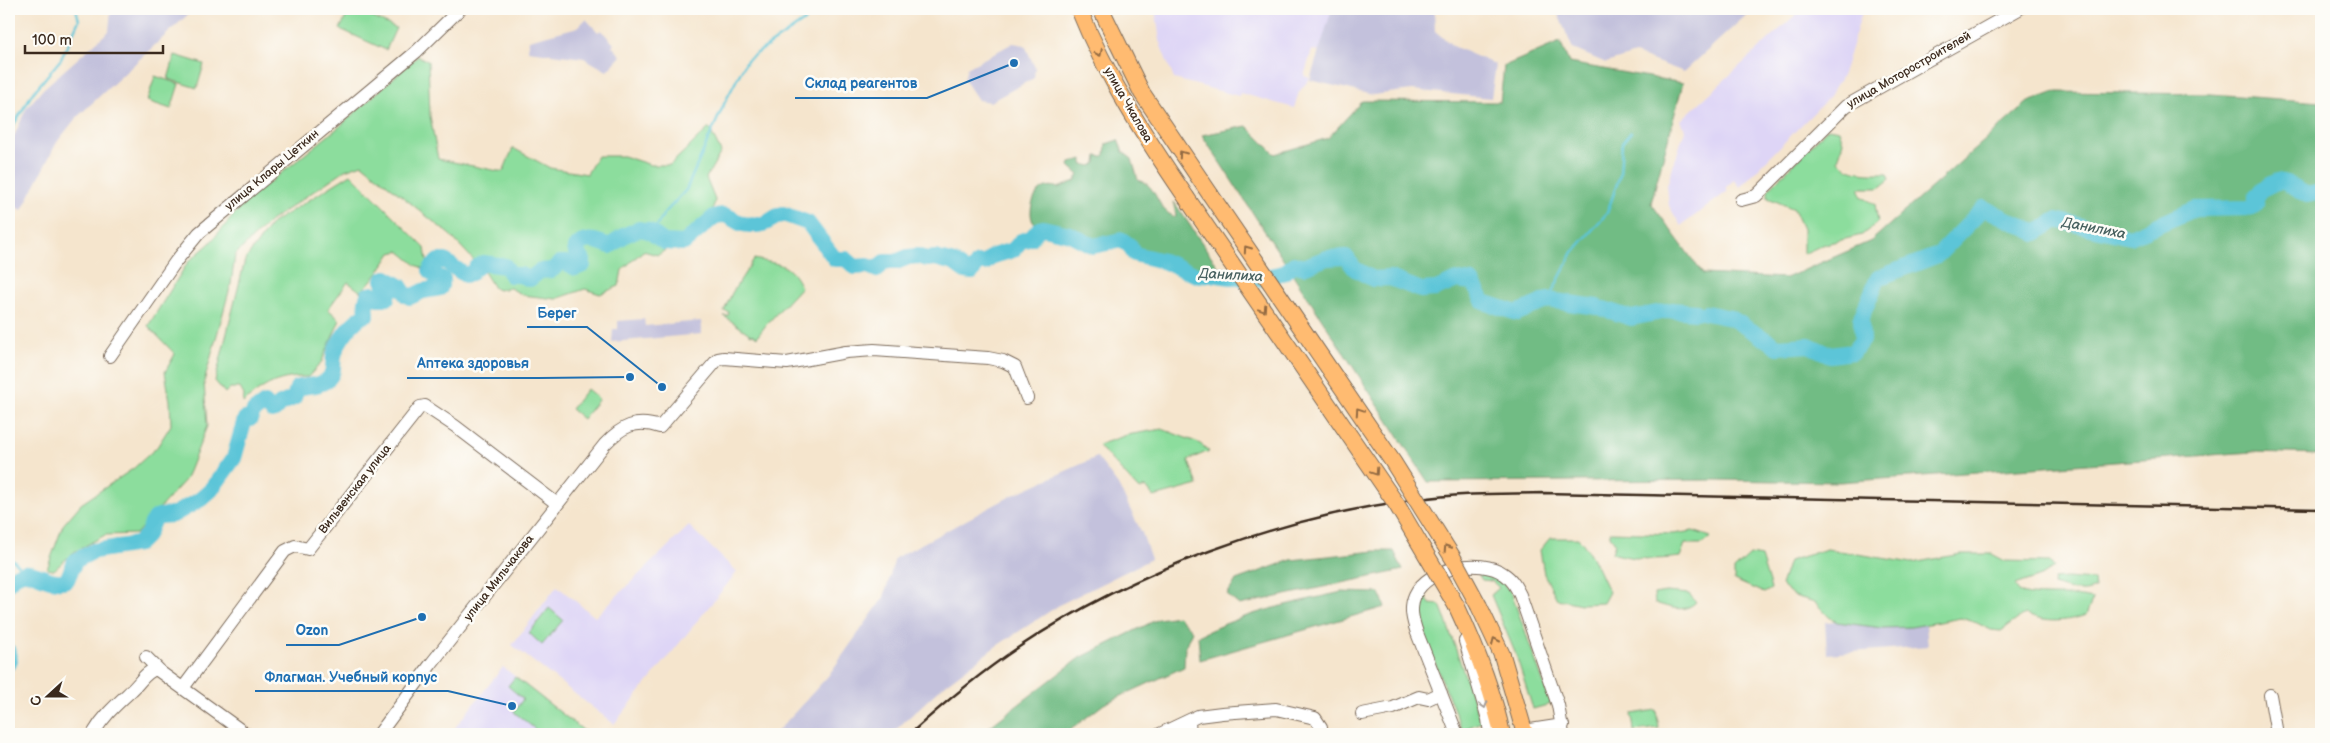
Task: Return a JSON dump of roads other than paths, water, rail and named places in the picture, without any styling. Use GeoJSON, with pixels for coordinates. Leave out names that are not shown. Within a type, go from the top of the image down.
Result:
{"type":"FeatureCollection","features":[{"type":"Feature","properties":{"kind":"main road","name":"улица Чкалова"},"geometry":{"type":"LineString","coordinates":[[1080,9],[1098,52],[1145,137],[1397,505],[1457,607],[1496,705],[1502,734]]}},
{"type":"Feature","properties":{"kind":"main road","name":"улица Чкалова"},"geometry":{"type":"LineString","coordinates":[[1101,9],[1142,92],[1393,462],[1453,558],[1479,606],[1502,655],[1524,733]]}},
{"type":"Feature","properties":{"kind":"street","name":"улица Клары Цеткин"},"geometry":{"type":"LineString","coordinates":[[110,356],[176,261],[199,232],[416,52],[460,9]]}},
{"type":"Feature","properties":{"kind":"street","name":"улица Моторостроителей"},"geometry":{"type":"LineString","coordinates":[[1741,200],[1756,196],[1846,106],[2019,9]]}},
{"type":"Feature","properties":{"kind":"street","name":"улица Мильчакова"},"geometry":{"type":"LineString","coordinates":[[379,734],[556,503],[605,444],[625,427],[640,423],[660,427],[715,362],[724,358],[788,362],[846,352],[874,350],[988,358],[1003,361],[1015,367],[1027,398]]}},
{"type":"Feature","properties":{"kind":"street","name":"Вильвенская улица"},"geometry":{"type":"LineString","coordinates":[[183,688],[285,551],[295,546],[308,549],[420,407],[425,406],[455,426],[556,503]]}},
{"type":"Feature","properties":{"kind":"street"},"geometry":{"type":"LineString","coordinates":[[1457,734],[1414,625],[1412,610],[1414,596],[1426,581],[1444,572],[1469,567],[1490,568],[1505,574],[1511,580],[1522,600],[1563,730],[1524,733]]}},
{"type":"Feature","properties":{"kind":"street"},"geometry":{"type":"LineString","coordinates":[[1457,607],[1488,719],[1490,734]]}},
{"type":"Feature","properties":{"kind":"street"},"geometry":{"type":"LineString","coordinates":[[146,657],[159,670],[246,734]]}},
{"type":"Feature","properties":{"kind":"street"},"geometry":{"type":"LineString","coordinates":[[93,734],[111,707],[134,689],[143,677],[153,670],[159,670]]}},
{"type":"Feature","properties":{"kind":"street"},"geometry":{"type":"LineString","coordinates":[[1362,714],[1393,708],[1419,696],[1428,700],[1441,693]]}},
{"type":"Feature","properties":{"kind":"street"},"geometry":{"type":"LineString","coordinates":[[2270,695],[2277,734]]}},
{"type":"Feature","properties":{"kind":"street"},"geometry":{"type":"LineString","coordinates":[[1160,734],[1189,728],[1198,716],[1222,712],[1276,709],[1315,718],[1320,727],[1321,734]]}},
{"type":"Feature","properties":{"kind":"waterway"},"geometry":{"type":"LineString","coordinates":[[9,133],[32,94],[61,59],[79,20],[76,9]]}},
{"type":"Feature","properties":{"kind":"waterway"},"geometry":{"type":"LineString","coordinates":[[653,233],[663,215],[686,190],[725,102],[747,60],[822,9]]}},
{"type":"Feature","properties":{"kind":"waterway"},"geometry":{"type":"LineString","coordinates":[[1548,300],[1573,252],[1607,213],[1620,175],[1622,143],[1631,132]]}},
{"type":"Feature","properties":{"kind":"waterway","name":"Данилиха"},"geometry":{"type":"LineString","coordinates":[[1706,313],[1731,318],[1778,347],[1809,345],[1830,355],[1853,352],[1862,340],[1861,318],[1878,278],[1938,255],[1984,208],[2036,233],[2056,220],[2130,237],[2195,209],[2252,208],[2256,205],[2256,197],[2262,189],[2278,181],[2286,183],[2307,195],[2321,192]]}},
{"type":"Feature","properties":{"kind":"waterway","name":"Данилиха"},"geometry":{"type":"LineString","coordinates":[[476,268],[483,263],[505,266],[511,275],[520,275],[530,279],[540,271],[552,270],[560,263],[566,263],[576,268],[583,265],[583,260],[575,248],[583,242],[597,241],[610,246],[625,235],[639,229],[649,231],[664,242],[684,243],[714,217],[728,216],[742,224],[757,225],[764,224],[783,214],[808,223],[835,259],[846,259],[855,267],[868,266],[877,270],[884,262],[896,262],[908,257],[918,256],[954,263],[965,271],[972,272],[978,263],[985,263],[993,256],[1013,250],[1021,241],[1031,238],[1039,229],[1043,228],[1070,234],[1093,246],[1122,240],[1130,246],[1134,254],[1163,261],[1197,275],[1209,274],[1254,280],[1283,273],[1294,264],[1303,267],[1327,258],[1346,257],[1355,269],[1373,279],[1390,278],[1421,290],[1436,289],[1457,280],[1472,282],[1484,302],[1517,313],[1548,300],[1597,307]]}},
{"type":"Feature","properties":{"kind":"waterway","name":"Данилиха"},"geometry":{"type":"LineString","coordinates":[[9,582],[23,573],[30,573],[51,580],[67,580],[75,561],[94,551],[138,544],[147,535],[154,519],[159,516],[173,515],[201,499],[211,490],[234,458],[245,419],[250,419],[254,411],[265,403],[272,411],[275,410],[280,404],[294,398],[297,388],[320,384],[330,377],[333,371],[333,359],[342,338],[356,321],[367,314],[366,301],[368,295],[373,294],[380,299],[387,298],[388,292],[383,280],[386,278],[400,286],[406,295],[410,297],[423,291],[440,288],[443,279],[434,275],[430,270],[438,261],[445,261],[465,275],[471,273]]}},
{"type":"Feature","properties":{"kind":"waterway","name":"Данилиха"},"geometry":{"type":"LineString","coordinates":[[1604,309],[1631,318],[1672,310],[1696,312]]}},
{"type":"Feature","properties":{"kind":"waterway"},"geometry":{"type":"LineString","coordinates":[[9,560],[13,560],[18,565],[18,573]]}},
{"type":"Feature","properties":{"kind":"waterway","name":"Данилиха"},"geometry":{"type":"LineString","coordinates":[[9,652],[9,663]]}},
{"type":"Feature","properties":{"kind":"railway"},"geometry":{"type":"LineString","coordinates":[[910,734],[990,667],[1064,619],[1111,594],[1211,550],[1315,518],[1367,507],[1450,496],[1544,493],[2321,509]]}},
{"type":"Feature","properties":{"kind":"place","name":"Склад реагентов"},"geometry":{"type":"Point","coordinates":[1014,63]}},
{"type":"Feature","properties":{"kind":"place","name":"Аптека здоровья"},"geometry":{"type":"Point","coordinates":[630,377]}},
{"type":"Feature","properties":{"kind":"place","name":"Берег"},"geometry":{"type":"Point","coordinates":[662,387]}},
{"type":"Feature","properties":{"kind":"place","name":"Ozon"},"geometry":{"type":"Point","coordinates":[422,617]}},
{"type":"Feature","properties":{"kind":"place","name":"Флагман. Учебный корпус"},"geometry":{"type":"Point","coordinates":[512,706]}}]}
